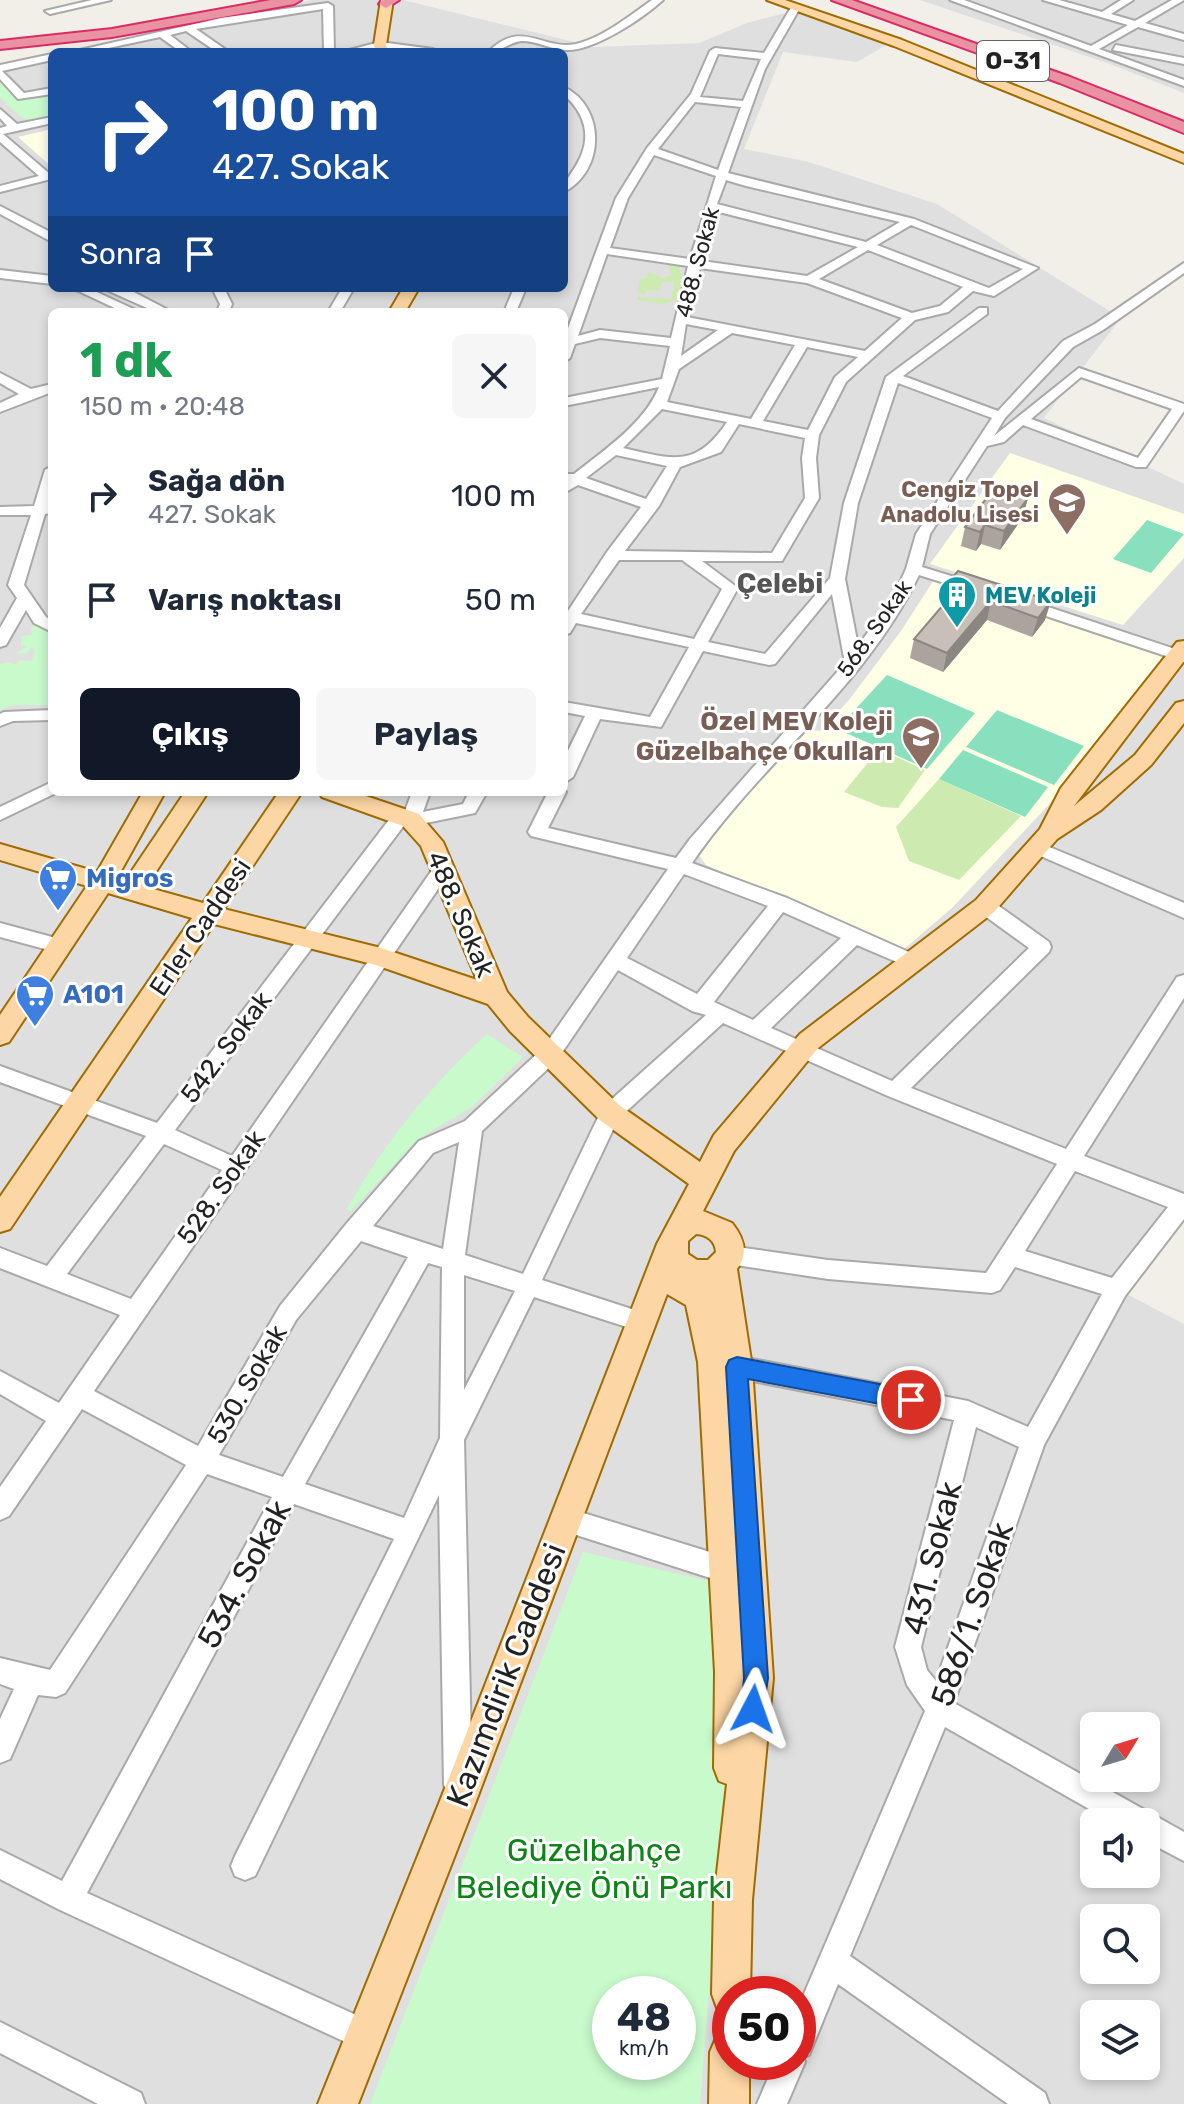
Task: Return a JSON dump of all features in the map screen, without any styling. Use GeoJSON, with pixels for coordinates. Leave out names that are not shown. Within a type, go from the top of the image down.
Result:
{"type":"FeatureCollection","features":[{"type":"Feature","properties":{"kind":"highway"},"geometry":{"type":"LineString","coordinates":[[0,34],[34,34],[120,24],[254,0]]}},
{"type":"Feature","properties":{"kind":"highway"},"geometry":{"type":"LineString","coordinates":[[0,45],[112,33],[294,0]]}},
{"type":"Feature","properties":{"kind":"highway","name":"O-31"},"geometry":{"type":"LineString","coordinates":[[839,0],[1051,75],[1184,128]]}},
{"type":"Feature","properties":{"kind":"highway","name":"O-31"},"geometry":{"type":"LineString","coordinates":[[883,0],[945,20]]}},
{"type":"Feature","properties":{"kind":"highway","name":"O-31"},"geometry":{"type":"LineString","coordinates":[[1023,48],[1184,111]]}},
{"type":"Feature","properties":{"kind":"main road"},"geometry":{"type":"LineString","coordinates":[[773,0],[940,59],[1184,159]]}},
{"type":"Feature","properties":{"kind":"main road"},"geometry":{"type":"LineString","coordinates":[[381,48],[389,1]]}},
{"type":"Feature","properties":{"kind":"main road"},"geometry":{"type":"LineString","coordinates":[[1042,840],[1069,793],[1182,653]]}},
{"type":"Feature","properties":{"kind":"main road"},"geometry":{"type":"LineString","coordinates":[[1042,840],[1093,804],[1143,760],[1184,708]]}},
{"type":"Feature","properties":{"kind":"main road"},"geometry":{"type":"LineString","coordinates":[[0,1035],[103,882],[152,796]]}},
{"type":"Feature","properties":{"kind":"main road"},"geometry":{"type":"LineString","coordinates":[[131,891],[194,796]]}},
{"type":"Feature","properties":{"kind":"main road","name":"Erler Caddesi"},"geometry":{"type":"LineString","coordinates":[[0,1220],[288,796]]}},
{"type":"Feature","properties":{"kind":"main road"},"geometry":{"type":"LineString","coordinates":[[342,796],[406,818]]}},
{"type":"Feature","properties":{"kind":"main road","name":"488. Sokak"},"geometry":{"type":"LineString","coordinates":[[406,818],[431,842],[497,997]]}},
{"type":"Feature","properties":{"kind":"main road","name":"Kazımdirik Caddesi"},"geometry":{"type":"LineString","coordinates":[[338,2104],[458,1801],[639,1321],[675,1237],[724,1143],[809,1041],[985,906],[1042,840]]}},
{"type":"Feature","properties":{"kind":"main road"},"geometry":{"type":"LineString","coordinates":[[2,855],[209,914],[311,937],[381,957],[497,997],[610,1113],[704,1180],[714,1265],[713,1362],[732,1672],[731,1976]]}},
{"type":"Feature","properties":{"kind":"main road"},"geometry":{"type":"LineString","coordinates":[[714,1265],[675,1261],[675,1237],[697,1222],[707,1223],[737,1367],[756,1678],[733,1900]]}},
{"type":"Feature","properties":{"kind":"main road"},"geometry":{"type":"LineString","coordinates":[[657,1280],[678,1282],[714,1265]]}},
{"type":"Feature","properties":{"kind":"main road"},"geometry":{"type":"LineString","coordinates":[[729,2080],[729,2104]]}},
{"type":"Feature","properties":{"kind":"street"},"geometry":{"type":"LineString","coordinates":[[50,11],[106,0]]}},
{"type":"Feature","properties":{"kind":"street"},"geometry":{"type":"LineString","coordinates":[[498,48],[511,38],[545,41],[572,48],[593,40],[658,0]]}},
{"type":"Feature","properties":{"kind":"street"},"geometry":{"type":"LineString","coordinates":[[955,0],[1097,47],[1184,83]]}},
{"type":"Feature","properties":{"kind":"street"},"geometry":{"type":"LineString","coordinates":[[1048,0],[1184,37]]}},
{"type":"Feature","properties":{"kind":"street"},"geometry":{"type":"LineString","coordinates":[[1103,15],[1128,0]]}},
{"type":"Feature","properties":{"kind":"street"},"geometry":{"type":"LineString","coordinates":[[1152,0],[1175,3],[1184,9]]}},
{"type":"Feature","properties":{"kind":"street"},"geometry":{"type":"LineString","coordinates":[[1097,47],[1175,3]]}},
{"type":"Feature","properties":{"kind":"street"},"geometry":{"type":"LineString","coordinates":[[95,48],[328,6],[329,48]]}},
{"type":"Feature","properties":{"kind":"street","name":"488. Sokak"},"geometry":{"type":"LineString","coordinates":[[571,478],[613,450],[659,404],[673,367],[680,319],[711,206],[760,69],[796,6]]}},
{"type":"Feature","properties":{"kind":"street"},"geometry":{"type":"LineString","coordinates":[[189,29],[218,48]]}},
{"type":"Feature","properties":{"kind":"street"},"geometry":{"type":"LineString","coordinates":[[162,34],[181,48]]}},
{"type":"Feature","properties":{"kind":"street"},"geometry":{"type":"LineString","coordinates":[[128,41],[137,48]]}},
{"type":"Feature","properties":{"kind":"street"},"geometry":{"type":"LineString","coordinates":[[1166,56],[1184,44]]}},
{"type":"Feature","properties":{"kind":"street"},"geometry":{"type":"LineString","coordinates":[[1097,47],[1184,61]]}},
{"type":"Feature","properties":{"kind":"street"},"geometry":{"type":"LineString","coordinates":[[568,338],[622,198],[651,150],[693,99],[715,51],[769,57]]}},
{"type":"Feature","properties":{"kind":"street"},"geometry":{"type":"LineString","coordinates":[[48,59],[2,77],[22,97],[48,92]]}},
{"type":"Feature","properties":{"kind":"street"},"geometry":{"type":"LineString","coordinates":[[568,184],[588,157],[593,138],[589,117],[569,98]]}},
{"type":"Feature","properties":{"kind":"street"},"geometry":{"type":"LineString","coordinates":[[693,99],[748,105]]}},
{"type":"Feature","properties":{"kind":"street"},"geometry":{"type":"LineString","coordinates":[[0,112],[14,127]]}},
{"type":"Feature","properties":{"kind":"street"},"geometry":{"type":"LineString","coordinates":[[0,189],[47,177],[0,133],[48,121]]}},
{"type":"Feature","properties":{"kind":"street"},"geometry":{"type":"LineString","coordinates":[[651,150],[746,183],[910,221],[1032,268],[990,293],[865,245],[711,206]]}},
{"type":"Feature","properties":{"kind":"street"},"geometry":{"type":"LineString","coordinates":[[0,209],[48,236]]}},
{"type":"Feature","properties":{"kind":"street"},"geometry":{"type":"LineString","coordinates":[[809,280],[910,221]]}},
{"type":"Feature","properties":{"kind":"street"},"geometry":{"type":"LineString","coordinates":[[601,250],[809,280],[911,317]]}},
{"type":"Feature","properties":{"kind":"street","name":"568. Sokak"},"geometry":{"type":"LineString","coordinates":[[550,1054],[696,843],[853,664],[901,596],[914,569],[923,534],[1000,416],[1068,344],[1099,327],[1184,267]]}},
{"type":"Feature","properties":{"kind":"street"},"geometry":{"type":"LineString","coordinates":[[0,274],[48,280]]}},
{"type":"Feature","properties":{"kind":"street"},"geometry":{"type":"LineString","coordinates":[[612,555],[777,558],[793,525],[812,498],[809,458],[812,435],[840,380],[911,317],[944,309],[971,286]]}},
{"type":"Feature","properties":{"kind":"street"},"geometry":{"type":"LineString","coordinates":[[87,292],[125,308]]}},
{"type":"Feature","properties":{"kind":"street"},"geometry":{"type":"LineString","coordinates":[[124,292],[158,308]]}},
{"type":"Feature","properties":{"kind":"street"},"geometry":{"type":"LineString","coordinates":[[853,664],[837,579],[851,503],[893,377],[983,311]]}},
{"type":"Feature","properties":{"kind":"street"},"geometry":{"type":"LineString","coordinates":[[680,319],[868,355]]}},
{"type":"Feature","properties":{"kind":"street"},"geometry":{"type":"LineString","coordinates":[[673,367],[730,328]]}},
{"type":"Feature","properties":{"kind":"street"},"geometry":{"type":"LineString","coordinates":[[568,342],[600,334],[677,343]]}},
{"type":"Feature","properties":{"kind":"street"},"geometry":{"type":"LineString","coordinates":[[755,423],[803,343]]}},
{"type":"Feature","properties":{"kind":"street"},"geometry":{"type":"LineString","coordinates":[[982,443],[999,439],[1021,420],[1079,372],[1180,407],[1141,464],[1021,420]]}},
{"type":"Feature","properties":{"kind":"street"},"geometry":{"type":"LineString","coordinates":[[0,377],[29,394]]}},
{"type":"Feature","properties":{"kind":"street"},"geometry":{"type":"LineString","coordinates":[[893,377],[1000,416]]}},
{"type":"Feature","properties":{"kind":"street"},"geometry":{"type":"LineString","coordinates":[[568,401],[665,382]]}},
{"type":"Feature","properties":{"kind":"street"},"geometry":{"type":"LineString","coordinates":[[0,408],[48,389]]}},
{"type":"Feature","properties":{"kind":"street"},"geometry":{"type":"LineString","coordinates":[[659,404],[812,435]]}},
{"type":"Feature","properties":{"kind":"street"},"geometry":{"type":"LineString","coordinates":[[613,450],[675,464],[716,449],[736,419]]}},
{"type":"Feature","properties":{"kind":"street"},"geometry":{"type":"LineString","coordinates":[[675,464],[652,506],[612,555],[568,624],[699,643],[769,660],[837,579]]}},
{"type":"Feature","properties":{"kind":"street"},"geometry":{"type":"LineString","coordinates":[[571,478],[652,506]]}},
{"type":"Feature","properties":{"kind":"street"},"geometry":{"type":"LineString","coordinates":[[0,511],[45,510],[16,585],[40,620],[48,625]]}},
{"type":"Feature","properties":{"kind":"street"},"geometry":{"type":"LineString","coordinates":[[568,708],[655,723],[730,588],[686,556]]}},
{"type":"Feature","properties":{"kind":"street"},"geometry":{"type":"LineString","coordinates":[[914,569],[1182,653]]}},
{"type":"Feature","properties":{"kind":"street"},"geometry":{"type":"LineString","coordinates":[[0,642],[25,598]]}},
{"type":"Feature","properties":{"kind":"street"},"geometry":{"type":"LineString","coordinates":[[568,767],[595,713]]}},
{"type":"Feature","properties":{"kind":"street"},"geometry":{"type":"LineString","coordinates":[[0,721],[10,716],[48,715]]}},
{"type":"Feature","properties":{"kind":"street"},"geometry":{"type":"LineString","coordinates":[[0,814],[48,790]]}},
{"type":"Feature","properties":{"kind":"street"},"geometry":{"type":"LineString","coordinates":[[406,818],[419,796]]}},
{"type":"Feature","properties":{"kind":"street"},"geometry":{"type":"LineString","coordinates":[[406,818],[469,809],[476,796]]}},
{"type":"Feature","properties":{"kind":"street"},"geometry":{"type":"LineString","coordinates":[[555,796],[537,832],[682,866],[780,903],[913,962]]}},
{"type":"Feature","properties":{"kind":"street","name":"542. Sokak"},"geometry":{"type":"LineString","coordinates":[[51,1278],[311,937],[406,818]]}},
{"type":"Feature","properties":{"kind":"street"},"geometry":{"type":"LineString","coordinates":[[1042,840],[1184,911]]}},
{"type":"Feature","properties":{"kind":"street","name":"528. Sokak"},"geometry":{"type":"LineString","coordinates":[[0,1508],[443,868]]}},
{"type":"Feature","properties":{"kind":"street"},"geometry":{"type":"LineString","coordinates":[[699,1006],[780,903]]}},
{"type":"Feature","properties":{"kind":"street"},"geometry":{"type":"LineString","coordinates":[[896,1090],[1042,947],[985,906]]}},
{"type":"Feature","properties":{"kind":"street"},"geometry":{"type":"LineString","coordinates":[[0,930],[60,946]]}},
{"type":"Feature","properties":{"kind":"street"},"geometry":{"type":"LineString","coordinates":[[755,1031],[855,936]]}},
{"type":"Feature","properties":{"kind":"street"},"geometry":{"type":"LineString","coordinates":[[615,960],[699,1006],[801,1052],[1184,1204]]}},
{"type":"Feature","properties":{"kind":"street"},"geometry":{"type":"LineString","coordinates":[[714,1265],[992,1283],[1184,982]]}},
{"type":"Feature","properties":{"kind":"street"},"geometry":{"type":"LineString","coordinates":[[245,1866],[410,1532],[451,1440],[610,1113],[719,1015]]}},
{"type":"Feature","properties":{"kind":"street","name":"530. Sokak"},"geometry":{"type":"LineString","coordinates":[[31,1681],[56,1684],[202,1461],[288,1313],[355,1230],[426,1147],[472,1127],[550,1054]]}},
{"type":"Feature","properties":{"kind":"street"},"geometry":{"type":"LineString","coordinates":[[0,1074],[82,1100],[162,1132],[235,1167]]}},
{"type":"Feature","properties":{"kind":"street"},"geometry":{"type":"LineString","coordinates":[[458,1801],[451,1440],[453,1259],[472,1127]]}},
{"type":"Feature","properties":{"kind":"street","name":"586/1. Sokak"},"geometry":{"type":"LineString","coordinates":[[816,2004],[939,1709],[1033,1441],[1117,1289],[1184,1204]]}},
{"type":"Feature","properties":{"kind":"street"},"geometry":{"type":"LineString","coordinates":[[355,1230],[639,1321]]}},
{"type":"Feature","properties":{"kind":"street","name":"534. Sokak"},"geometry":{"type":"LineString","coordinates":[[68,1899],[288,1491],[423,1251]]}},
{"type":"Feature","properties":{"kind":"street"},"geometry":{"type":"LineString","coordinates":[[1008,1255],[1117,1289]]}},
{"type":"Feature","properties":{"kind":"street"},"geometry":{"type":"LineString","coordinates":[[0,1258],[135,1311]]}},
{"type":"Feature","properties":{"kind":"street"},"geometry":{"type":"LineString","coordinates":[[737,1367],[968,1412],[1033,1441]]}},
{"type":"Feature","properties":{"kind":"street"},"geometry":{"type":"LineString","coordinates":[[0,1382],[64,1419]]}},
{"type":"Feature","properties":{"kind":"street"},"geometry":{"type":"LineString","coordinates":[[80,1396],[202,1461],[410,1532]]}},
{"type":"Feature","properties":{"kind":"street","name":"431. Sokak"},"geometry":{"type":"LineString","coordinates":[[968,1412],[908,1647],[916,1676],[939,1709],[1114,1808]]}},
{"type":"Feature","properties":{"kind":"street"},"geometry":{"type":"LineString","coordinates":[[564,1519],[726,1570]]}},
{"type":"Feature","properties":{"kind":"street"},"geometry":{"type":"LineString","coordinates":[[0,1671],[31,1681],[0,1749]]}},
{"type":"Feature","properties":{"kind":"street"},"geometry":{"type":"LineString","coordinates":[[1160,1834],[1184,1847]]}},
{"type":"Feature","properties":{"kind":"street"},"geometry":{"type":"LineString","coordinates":[[0,1864],[68,1899],[365,2035]]}},
{"type":"Feature","properties":{"kind":"street"},"geometry":{"type":"LineString","coordinates":[[834,1963],[1034,2104]]}},
{"type":"Feature","properties":{"kind":"street"},"geometry":{"type":"LineString","coordinates":[[0,2037],[130,2104]]}},
{"type":"Feature","properties":{"kind":"street"},"geometry":{"type":"LineString","coordinates":[[772,2104],[782,2080]]}},
{"type":"Feature","properties":{"kind":"shaded area"},"geometry":{"type":"Polygon","coordinates":[[[312,0],[403,0],[595,47],[699,43],[747,23],[797,10],[888,44],[857,62],[783,52],[744,149],[809,162],[937,204],[1121,318],[1044,418],[1184,484],[1184,1203],[1117,1289],[1184,1324],[1184,2104],[0,2104],[0,64],[48,55],[48,292],[568,292],[568,48],[85,48],[189,29],[312,0]]]}},
{"type":"Feature","properties":{"kind":"shaded area"},"geometry":{"type":"Polygon","coordinates":[[[920,0],[1184,0],[1184,93],[1110,64],[920,0]]]}},
{"type":"Feature","properties":{"kind":"shaded area"},"geometry":{"type":"Polygon","coordinates":[[[48,130],[48,163],[18,137],[48,130]]]}},
{"type":"Feature","properties":{"kind":"shaded area","name":"Cengiz Topel Anadolu Lisesi"},"geometry":{"type":"Polygon","coordinates":[[[1010,453],[1184,514],[1184,558],[1123,625],[930,564],[1010,453]]]}},
{"type":"Feature","properties":{"kind":"shaded area","name":"Özel MEV Koleji Güzelbahçe Okulları"},"geometry":{"type":"Polygon","coordinates":[[[935,578],[1169,655],[1056,797],[953,907],[903,950],[706,865],[695,850],[789,744],[809,730],[820,731],[849,700],[901,631],[935,578]]]}},
{"type":"Feature","properties":{"kind":"green space"},"geometry":{"type":"Polygon","coordinates":[[[4,83],[16,96],[48,92],[48,118],[23,118],[0,97],[0,84],[4,83]]]}},
{"type":"Feature","properties":{"kind":"green space"},"geometry":{"type":"Polygon","coordinates":[[[667,263],[680,265],[683,275],[679,299],[663,304],[638,300],[638,297],[671,299],[674,282],[662,282],[659,290],[647,291],[645,295],[638,292],[640,279],[646,278],[649,272],[663,278],[672,275],[667,263]]]}},
{"type":"Feature","properties":{"kind":"green space"},"geometry":{"type":"Polygon","coordinates":[[[1147,520],[1184,534],[1151,573],[1113,559],[1147,520]]]}},
{"type":"Feature","properties":{"kind":"green space"},"geometry":{"type":"Polygon","coordinates":[[[42,622],[48,626],[48,705],[13,705],[0,710],[0,664],[10,662],[17,665],[19,660],[32,661],[35,649],[31,648],[26,654],[16,653],[27,647],[21,645],[21,636],[32,635],[31,627],[42,622]]]}},
{"type":"Feature","properties":{"kind":"green space"},"geometry":{"type":"Polygon","coordinates":[[[887,675],[975,713],[927,769],[837,729],[887,675]]]}},
{"type":"Feature","properties":{"kind":"green space"},"geometry":{"type":"Polygon","coordinates":[[[997,710],[1084,746],[1054,785],[966,747],[997,710]]]}},
{"type":"Feature","properties":{"kind":"green space"},"geometry":{"type":"Polygon","coordinates":[[[879,749],[925,770],[898,808],[882,807],[844,792],[879,749]]]}},
{"type":"Feature","properties":{"kind":"green space"},"geometry":{"type":"Polygon","coordinates":[[[963,750],[1048,787],[1025,817],[939,779],[963,750]]]}},
{"type":"Feature","properties":{"kind":"green space"},"geometry":{"type":"Polygon","coordinates":[[[939,779],[1021,816],[959,880],[909,861],[896,827],[939,779]]]}},
{"type":"Feature","properties":{"kind":"green space"},"geometry":{"type":"Polygon","coordinates":[[[487,1034],[523,1057],[472,1107],[418,1139],[351,1211],[347,1209],[410,1116],[487,1034]]]}},
{"type":"Feature","properties":{"kind":"green space","name":"Güzelbahçe Belediye Önü Parkı"},"geometry":{"type":"Polygon","coordinates":[[[583,1552],[713,1582],[727,1766],[700,2104],[370,2104],[583,1552]]]}},
{"type":"Feature","properties":{"kind":"building"},"geometry":{"type":"Polygon","coordinates":[[[994,488],[1028,498],[1004,531],[985,525],[980,532],[965,527],[994,488]]]}},
{"type":"Feature","properties":{"kind":"building"},"geometry":{"type":"Polygon","coordinates":[[[958,571],[1051,601],[1038,618],[991,601],[947,653],[914,639],[956,590],[945,586],[958,571]]]}},
{"type":"Feature","properties":{"kind":"place","name":"Cengiz Topel Anadolu Lisesi"},"geometry":{"type":"Point","coordinates":[1067,536]}},
{"type":"Feature","properties":{"kind":"place","name":"MEV Koleji"},"geometry":{"type":"Point","coordinates":[957,629]}},
{"type":"Feature","properties":{"kind":"place","name":"Özel MEV Koleji Güzelbahçe Okulları"},"geometry":{"type":"Point","coordinates":[921,770]}},
{"type":"Feature","properties":{"kind":"place","name":"Migros"},"geometry":{"type":"Point","coordinates":[58,912]}},
{"type":"Feature","properties":{"kind":"place","name":"A101"},"geometry":{"type":"Point","coordinates":[35,1028]}},
{"type":"Feature","properties":{"kind":"district","name":"Çelebi"},"geometry":{"type":"Point","coordinates":[780,583]}},
{"type":"Feature","properties":{"kind":"route"},"geometry":{"type":"LineString","coordinates":[[753,1709],[756,1678],[737,1367],[911,1400]]}}]}
